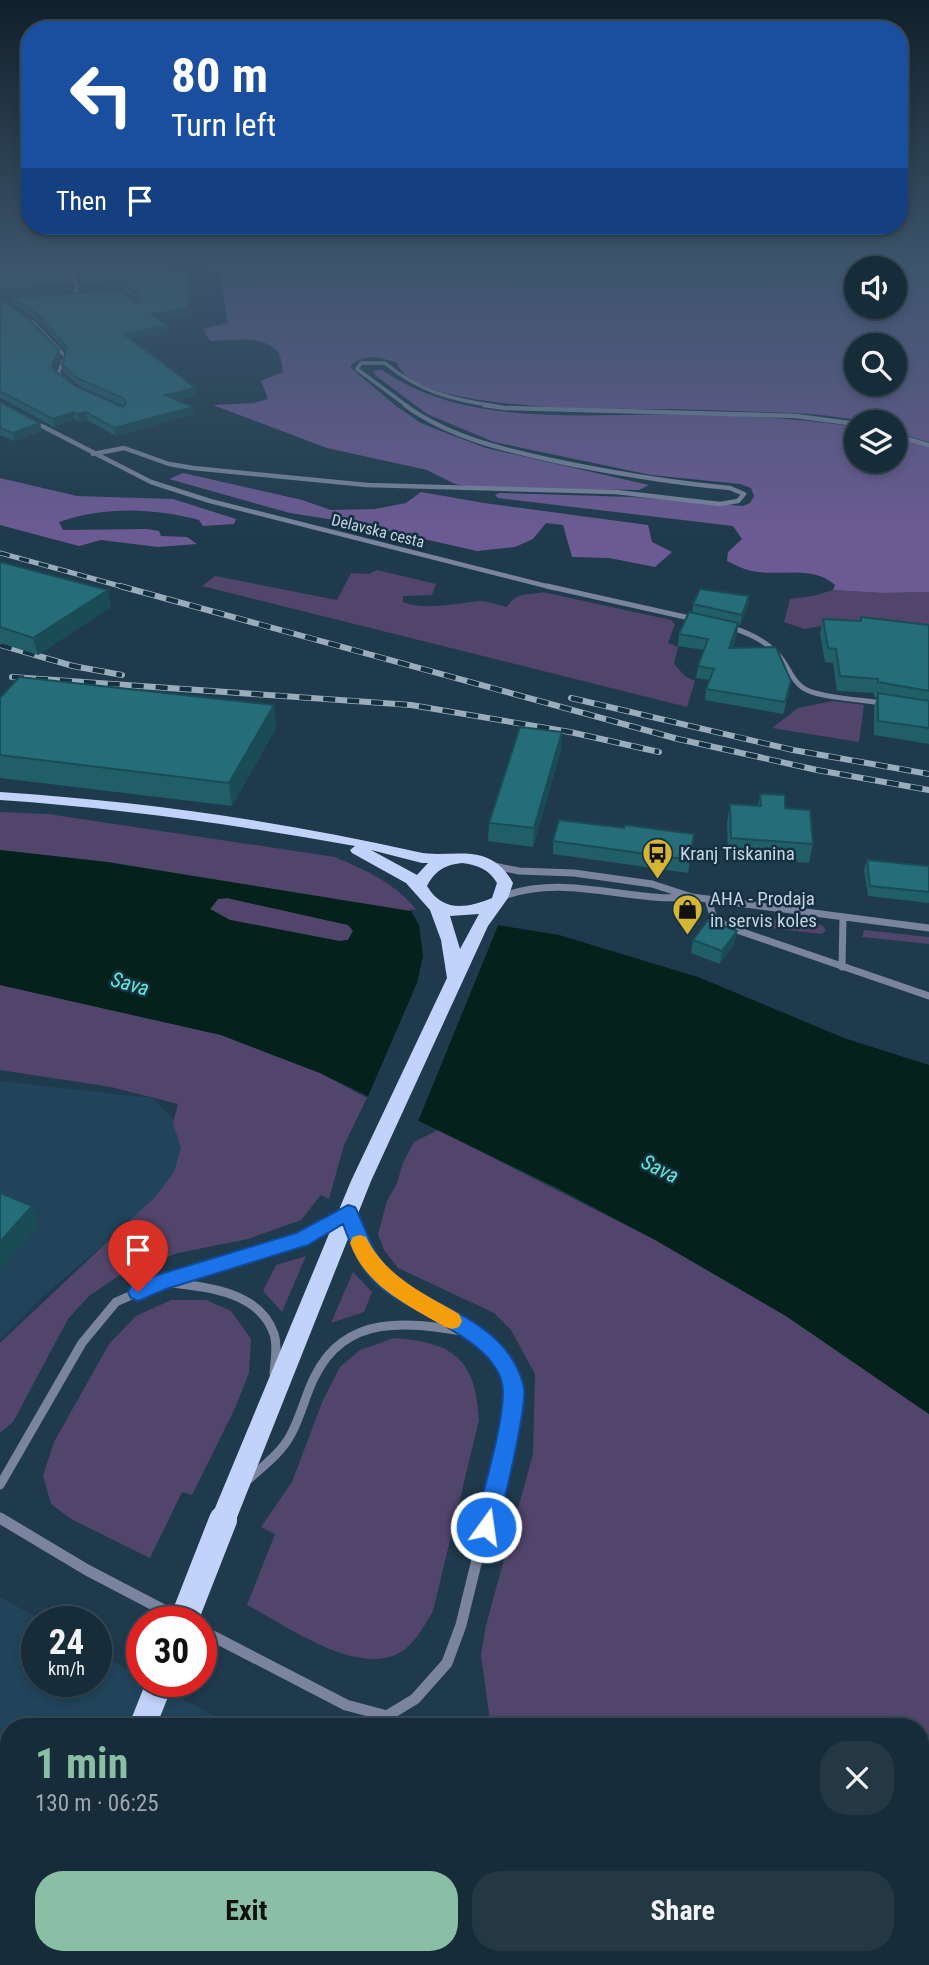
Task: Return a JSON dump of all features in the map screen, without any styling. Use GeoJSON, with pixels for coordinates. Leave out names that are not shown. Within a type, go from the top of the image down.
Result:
{"type":"FeatureCollection","features":[{"type":"Feature","properties":{"kind":"main road"},"geometry":{"type":"LineString","coordinates":[[0,796],[62,800],[196,817],[372,845],[422,858],[469,859],[489,864],[497,870],[501,894],[480,925],[361,1181],[275,1398],[223,1520],[191,1606]]}},
{"type":"Feature","properties":{"kind":"main road"},"geometry":{"type":"LineString","coordinates":[[329,838],[384,862],[420,885],[447,925],[452,944],[454,983]]}},
{"type":"Feature","properties":{"kind":"main road"},"geometry":{"type":"LineString","coordinates":[[420,885],[428,870],[447,860]]}},
{"type":"Feature","properties":{"kind":"main road"},"geometry":{"type":"LineString","coordinates":[[436,906],[461,912],[487,907],[501,894]]}},
{"type":"Feature","properties":{"kind":"main road"},"geometry":{"type":"LineString","coordinates":[[146,1718],[154,1697]]}},
{"type":"Feature","properties":{"kind":"street"},"geometry":{"type":"LineString","coordinates":[[64,355],[58,374],[68,382]]}},
{"type":"Feature","properties":{"kind":"street"},"geometry":{"type":"LineString","coordinates":[[93,454],[124,448],[169,464],[193,468],[367,485],[616,492],[720,504],[738,501],[744,494],[730,488],[612,472],[508,451],[464,436],[424,419],[357,369],[361,363],[373,361],[384,363],[404,379],[428,391],[454,400],[505,408],[796,416],[844,422]]}},
{"type":"Feature","properties":{"kind":"street","name":"Delavska cesta"},"geometry":{"type":"LineString","coordinates":[[30,420],[151,482],[247,512],[623,605],[702,621]]}},
{"type":"Feature","properties":{"kind":"street"},"geometry":{"type":"LineString","coordinates":[[907,439],[929,445]]}},
{"type":"Feature","properties":{"kind":"street"},"geometry":{"type":"LineString","coordinates":[[727,627],[766,642],[785,664],[792,678],[808,691],[888,704]]}},
{"type":"Feature","properties":{"kind":"street"},"geometry":{"type":"LineString","coordinates":[[489,864],[519,871],[574,873],[652,884],[692,897],[929,928]]}},
{"type":"Feature","properties":{"kind":"street"},"geometry":{"type":"LineString","coordinates":[[501,894],[530,886],[557,886],[659,900],[692,897]]}},
{"type":"Feature","properties":{"kind":"street"},"geometry":{"type":"LineString","coordinates":[[708,899],[708,908],[712,915],[728,927],[929,996]]}},
{"type":"Feature","properties":{"kind":"street"},"geometry":{"type":"LineString","coordinates":[[842,967],[843,917]]}},
{"type":"Feature","properties":{"kind":"street"},"geometry":{"type":"LineString","coordinates":[[0,1485],[82,1343],[116,1302],[161,1282],[302,1239],[348,1212],[363,1253],[391,1285],[475,1334],[502,1359],[514,1390],[509,1426],[461,1625],[447,1663],[415,1699],[387,1716],[346,1705],[217,1638]]}},
{"type":"Feature","properties":{"kind":"street"},"geometry":{"type":"LineString","coordinates":[[161,1282],[212,1289],[245,1299],[262,1315],[274,1335],[275,1398]]}},
{"type":"Feature","properties":{"kind":"street"},"geometry":{"type":"LineString","coordinates":[[236,1493],[289,1438],[317,1370],[339,1343],[372,1325],[421,1324],[475,1334]]}},
{"type":"Feature","properties":{"kind":"street"},"geometry":{"type":"LineString","coordinates":[[0,1518],[87,1570],[155,1606]]}},
{"type":"Feature","properties":{"kind":"shaded area"},"geometry":{"type":"Polygon","coordinates":[[[279,355],[844,355],[844,396],[907,396],[907,355],[929,355],[929,442],[907,436],[907,410],[844,410],[844,418],[793,413],[524,405],[441,392],[412,380],[397,363],[378,358],[366,358],[350,367],[396,406],[421,423],[486,448],[649,485],[639,490],[470,487],[455,484],[427,470],[327,448],[213,405],[254,403],[268,399],[261,381],[283,372],[279,355]]]}},
{"type":"Feature","properties":{"kind":"shaded area"},"geometry":{"type":"Polygon","coordinates":[[[381,369],[414,388],[450,401],[526,414],[745,416],[844,426],[844,473],[907,473],[907,441],[929,446],[929,592],[833,590],[835,585],[818,575],[746,569],[727,561],[728,552],[742,539],[733,526],[498,498],[495,495],[499,493],[633,497],[743,506],[750,503],[754,496],[751,488],[740,484],[651,475],[494,442],[427,414],[373,371],[381,369]]]}},
{"type":"Feature","properties":{"kind":"shaded area"},"geometry":{"type":"Polygon","coordinates":[[[183,473],[302,500],[331,510],[375,509],[406,503],[421,492],[648,525],[652,542],[672,552],[655,567],[609,558],[572,557],[563,525],[546,523],[533,539],[515,547],[477,551],[348,522],[290,513],[169,479],[183,473]]]}},
{"type":"Feature","properties":{"kind":"shaded area"},"geometry":{"type":"Polygon","coordinates":[[[0,478],[77,496],[173,499],[236,519],[234,524],[203,526],[199,520],[182,516],[129,510],[94,513],[59,522],[63,530],[147,529],[159,531],[161,536],[187,537],[197,544],[158,547],[101,540],[79,546],[0,525],[0,478]]]}},
{"type":"Feature","properties":{"kind":"shaded area"},"geometry":{"type":"Polygon","coordinates":[[[377,570],[436,584],[432,595],[403,596],[403,602],[412,605],[451,605],[480,601],[507,607],[514,598],[543,592],[671,620],[675,624],[668,643],[678,647],[674,664],[685,676],[695,681],[687,707],[202,586],[215,576],[337,600],[351,573],[369,574],[377,570]]]}},
{"type":"Feature","properties":{"kind":"shaded area"},"geometry":{"type":"Polygon","coordinates":[[[833,590],[929,592],[929,635],[827,625],[804,629],[784,622],[790,599],[833,590]]]}},
{"type":"Feature","properties":{"kind":"shaded area"},"geometry":{"type":"Polygon","coordinates":[[[833,701],[864,705],[859,742],[772,728],[798,708],[833,701]]]}},
{"type":"Feature","properties":{"kind":"shaded area"},"geometry":{"type":"Polygon","coordinates":[[[0,812],[48,814],[335,857],[393,887],[420,915],[107,862],[0,850],[0,812]]]}},
{"type":"Feature","properties":{"kind":"shaded area"},"geometry":{"type":"Polygon","coordinates":[[[227,898],[349,925],[353,931],[348,940],[339,941],[230,920],[210,909],[218,899],[227,898]]]}},
{"type":"Feature","properties":{"kind":"shaded area"},"geometry":{"type":"Polygon","coordinates":[[[748,916],[822,925],[826,930],[822,934],[746,925],[741,920],[748,916]]]}},
{"type":"Feature","properties":{"kind":"shaded area"},"geometry":{"type":"Polygon","coordinates":[[[864,930],[929,937],[929,944],[862,937],[864,930]]]}},
{"type":"Feature","properties":{"kind":"shaded area"},"geometry":{"type":"Polygon","coordinates":[[[0,985],[221,1035],[320,1073],[367,1098],[344,1145],[329,1199],[321,1195],[301,1220],[248,1239],[178,1253],[124,1272],[89,1296],[68,1319],[13,1422],[0,1433],[0,1343],[156,1196],[174,1172],[181,1148],[173,1123],[178,1104],[111,1087],[0,1070],[0,985]]]}},
{"type":"Feature","properties":{"kind":"shaded area"},"geometry":{"type":"Polygon","coordinates":[[[0,1081],[152,1098],[211,1154],[44,1295],[0,1339],[0,1081]]]}},
{"type":"Feature","properties":{"kind":"shaded area"},"geometry":{"type":"Polygon","coordinates":[[[438,1130],[657,1241],[786,1316],[929,1414],[929,1718],[490,1718],[481,1655],[486,1625],[533,1454],[535,1374],[511,1330],[494,1313],[398,1268],[384,1250],[378,1234],[387,1201],[414,1142],[438,1130]]]}},
{"type":"Feature","properties":{"kind":"shaded area"},"geometry":{"type":"Polygon","coordinates":[[[306,1256],[282,1312],[263,1291],[276,1265],[306,1256]]]}},
{"type":"Feature","properties":{"kind":"shaded area"},"geometry":{"type":"Polygon","coordinates":[[[353,1272],[372,1292],[364,1312],[331,1323],[353,1272]]]}},
{"type":"Feature","properties":{"kind":"shaded area"},"geometry":{"type":"Polygon","coordinates":[[[171,1300],[206,1300],[231,1311],[251,1339],[249,1373],[235,1408],[192,1495],[182,1492],[150,1558],[71,1519],[51,1504],[43,1476],[54,1442],[109,1344],[136,1316],[171,1300]]]}},
{"type":"Feature","properties":{"kind":"shaded area"},"geometry":{"type":"Polygon","coordinates":[[[394,1338],[432,1344],[457,1358],[473,1382],[479,1420],[433,1611],[417,1636],[401,1652],[378,1659],[359,1658],[320,1645],[247,1605],[275,1534],[261,1527],[292,1482],[323,1400],[340,1367],[360,1350],[394,1338]]]}},
{"type":"Feature","properties":{"kind":"shaded area"},"geometry":{"type":"Polygon","coordinates":[[[0,1597],[21,1609],[21,1697],[112,1697],[112,1661],[126,1668],[126,1697],[179,1697],[217,1718],[0,1718],[0,1597]]]}},
{"type":"Feature","properties":{"kind":"water","name":"Sava"},"geometry":{"type":"Polygon","coordinates":[[[0,850],[107,862],[559,935],[698,977],[844,1038],[929,1065],[929,1414],[786,1316],[657,1241],[557,1188],[320,1073],[221,1035],[0,985],[0,850]],[[227,898],[218,899],[210,909],[230,920],[339,941],[348,940],[353,931],[348,925],[227,898]]]}},
{"type":"Feature","properties":{"kind":"pier"},"geometry":{"type":"Polygon","coordinates":[[[410,909],[499,923],[417,1124],[366,1101],[417,983],[423,956],[419,925],[410,909]]]}},
{"type":"Feature","properties":{"kind":"building"},"geometry":{"type":"Polygon","coordinates":[[[0,355],[57,355],[52,365],[54,370],[75,386],[123,407],[126,403],[123,398],[79,379],[62,365],[65,355],[152,355],[196,388],[165,395],[193,407],[114,428],[86,412],[74,412],[53,419],[0,391],[0,355]]]}},
{"type":"Feature","properties":{"kind":"building"},"geometry":{"type":"Polygon","coordinates":[[[0,402],[40,423],[13,433],[0,428],[0,402]]]}},
{"type":"Feature","properties":{"kind":"building"},"geometry":{"type":"Polygon","coordinates":[[[0,562],[108,590],[33,638],[0,627],[0,562]]]}},
{"type":"Feature","properties":{"kind":"building"},"geometry":{"type":"Polygon","coordinates":[[[700,589],[749,596],[742,615],[693,604],[700,589]]]}},
{"type":"Feature","properties":{"kind":"building"},"geometry":{"type":"Polygon","coordinates":[[[689,612],[738,623],[729,648],[776,647],[791,681],[785,702],[706,689],[714,669],[698,666],[708,639],[679,634],[689,612]]]}},
{"type":"Feature","properties":{"kind":"building"},"geometry":{"type":"Polygon","coordinates":[[[861,617],[929,625],[929,691],[878,682],[878,679],[840,676],[836,649],[828,648],[823,619],[861,621],[861,617]]]}},
{"type":"Feature","properties":{"kind":"building"},"geometry":{"type":"Polygon","coordinates":[[[19,677],[274,705],[229,783],[0,755],[0,698],[19,677]]]}},
{"type":"Feature","properties":{"kind":"building"},"geometry":{"type":"Polygon","coordinates":[[[878,693],[929,701],[929,728],[878,721],[878,693]]]}},
{"type":"Feature","properties":{"kind":"building"},"geometry":{"type":"Polygon","coordinates":[[[520,727],[562,732],[534,828],[489,823],[520,727]]]}},
{"type":"Feature","properties":{"kind":"building"},"geometry":{"type":"Polygon","coordinates":[[[760,794],[785,795],[785,808],[810,810],[813,844],[731,838],[730,804],[761,806],[760,794]]]}},
{"type":"Feature","properties":{"kind":"building"},"geometry":{"type":"Polygon","coordinates":[[[559,820],[694,834],[690,860],[553,841],[559,820]]]}},
{"type":"Feature","properties":{"kind":"building"},"geometry":{"type":"Polygon","coordinates":[[[867,860],[929,866],[929,892],[870,886],[867,860]]]}},
{"type":"Feature","properties":{"kind":"building"},"geometry":{"type":"Polygon","coordinates":[[[708,920],[737,931],[722,951],[693,940],[708,920]]]}},
{"type":"Feature","properties":{"kind":"building"},"geometry":{"type":"Polygon","coordinates":[[[0,1193],[32,1206],[0,1242],[0,1193]]]}},
{"type":"Feature","properties":{"kind":"railway"},"geometry":{"type":"LineString","coordinates":[[0,553],[127,588]]}},
{"type":"Feature","properties":{"kind":"railway"},"geometry":{"type":"LineString","coordinates":[[120,586],[678,739],[817,770],[929,790]]}},
{"type":"Feature","properties":{"kind":"railway"},"geometry":{"type":"LineString","coordinates":[[0,645],[73,666],[122,675]]}},
{"type":"Feature","properties":{"kind":"railway"},"geometry":{"type":"LineString","coordinates":[[12,677],[411,705],[570,732],[659,752]]}},
{"type":"Feature","properties":{"kind":"railway"},"geometry":{"type":"LineString","coordinates":[[571,698],[793,750],[929,774]]}},
{"type":"Feature","properties":{"kind":"slow traffic"},"geometry":{"type":"LineString","coordinates":[[360,1243],[363,1253],[391,1285],[452,1321]]}},
{"type":"Feature","properties":{"kind":"place","name":"Kranj Tiskanina"},"geometry":{"type":"Point","coordinates":[657,880]}},
{"type":"Feature","properties":{"kind":"place","name":"AHA - Prodaja in servis koles"},"geometry":{"type":"Point","coordinates":[687,936]}},
{"type":"Feature","properties":{"kind":"route"},"geometry":{"type":"LineString","coordinates":[[138,1292],[161,1282],[302,1239],[348,1212],[363,1253],[391,1285],[475,1334],[502,1359],[514,1390],[509,1426],[486,1527]]}}]}
